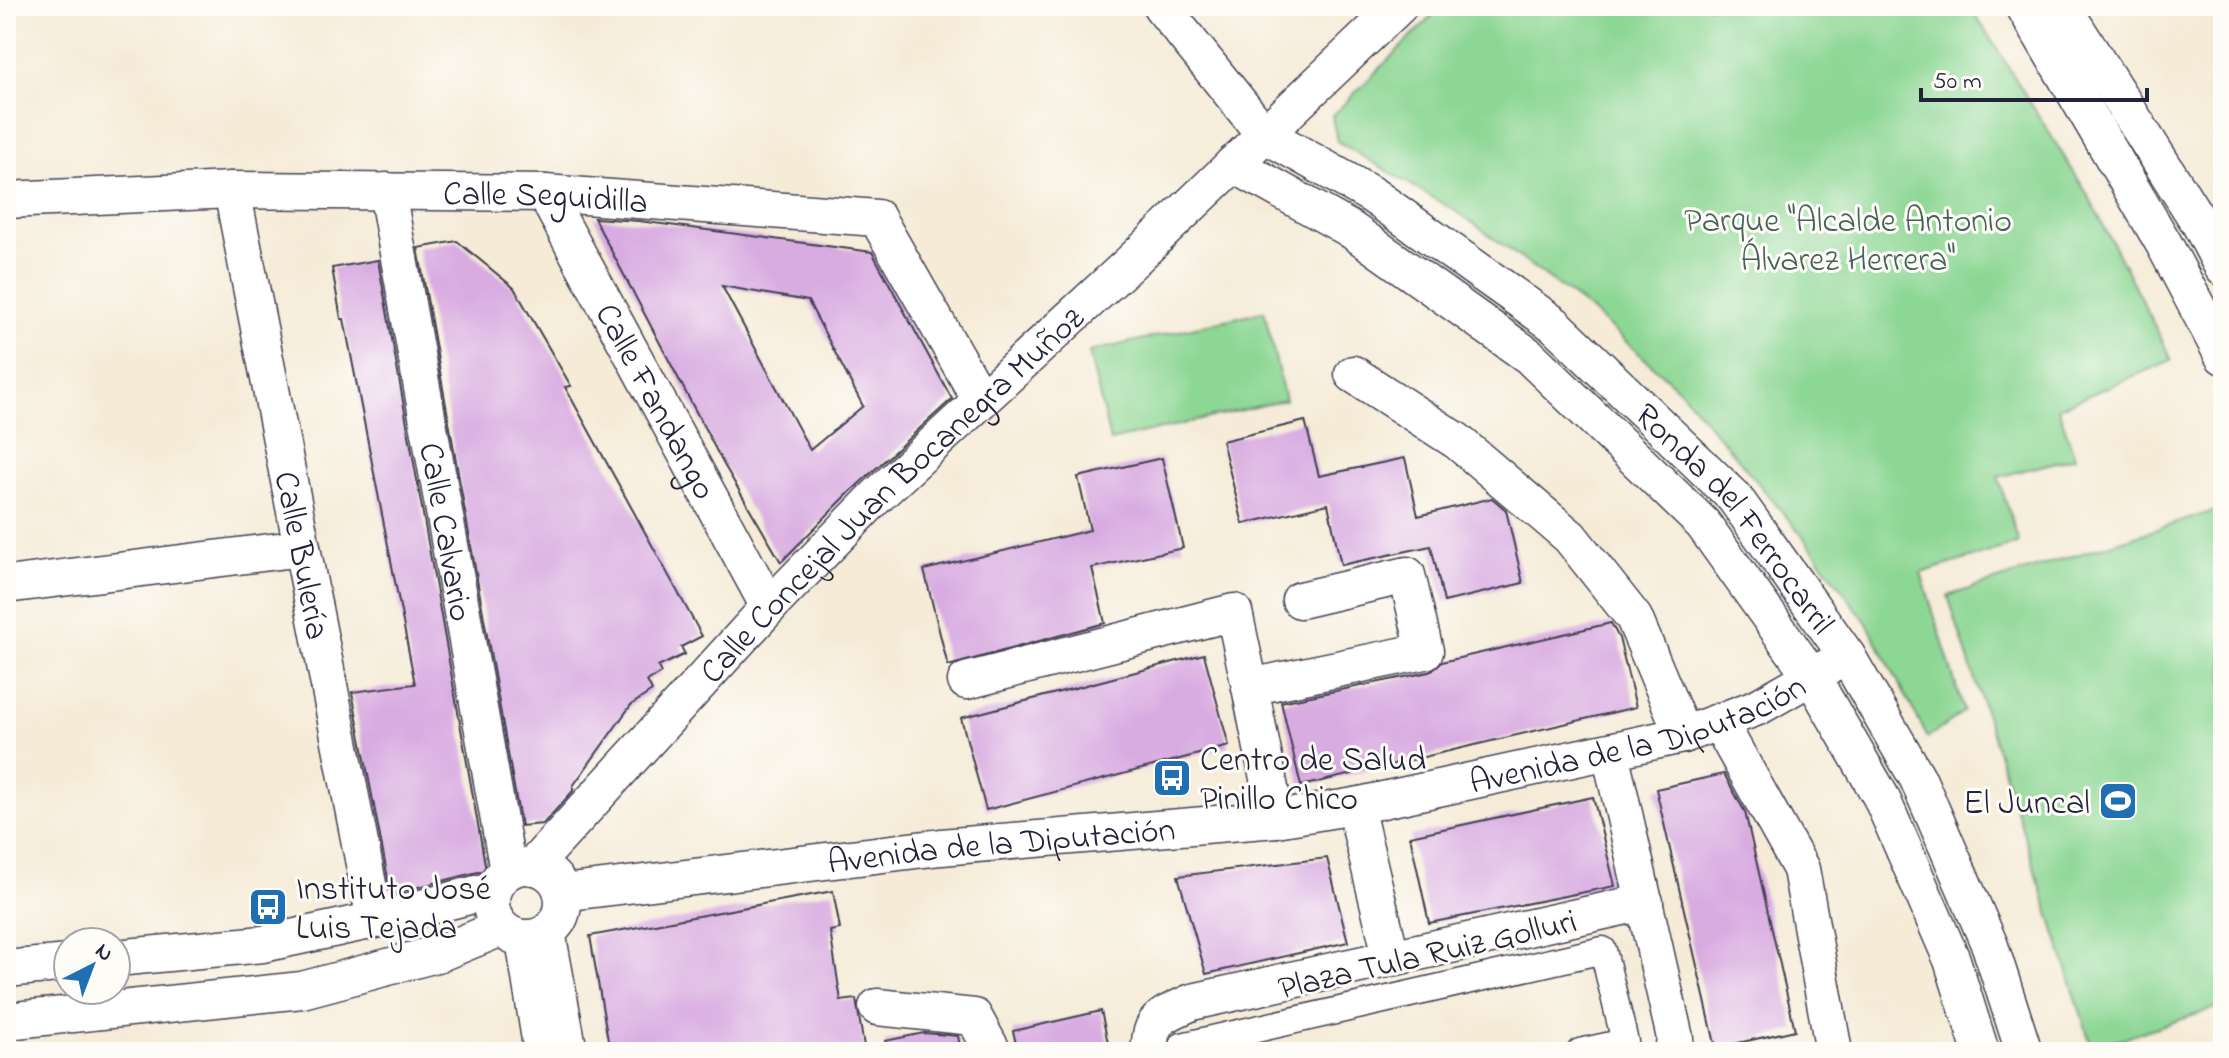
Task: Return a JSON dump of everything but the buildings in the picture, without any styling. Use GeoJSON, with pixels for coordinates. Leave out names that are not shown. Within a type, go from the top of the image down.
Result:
{"type":"FeatureCollection","features":[{"type":"Feature","properties":{"kind":"street"},"geometry":{"type":"LineString","coordinates":[[1161,6],[1264,134]]}},
{"type":"Feature","properties":{"kind":"street","name":"Calle Concejal Juan Bocanegra Muñoz"},"geometry":{"type":"LineString","coordinates":[[511,876],[876,497],[1399,6]]}},
{"type":"Feature","properties":{"kind":"street"},"geometry":{"type":"LineString","coordinates":[[2024,6],[2219,337]]}},
{"type":"Feature","properties":{"kind":"street"},"geometry":{"type":"LineString","coordinates":[[2062,6],[2212,219],[2223,268]]}},
{"type":"Feature","properties":{"kind":"street","name":"Ronda del Ferrocarril"},"geometry":{"type":"LineString","coordinates":[[1264,134],[1372,195],[1555,325],[1734,497],[1847,656],[1918,779],[1990,946],[2024,1052]]}},
{"type":"Feature","properties":{"kind":"street","name":"Ronda del Ferrocarril"},"geometry":{"type":"LineString","coordinates":[[1233,164],[1350,229],[1529,356],[1703,524],[1812,677],[1881,797],[1952,960],[1981,1052]]}},
{"type":"Feature","properties":{"kind":"street","name":"Calle Seguidilla"},"geometry":{"type":"LineString","coordinates":[[6,200],[232,190],[545,193],[877,218],[980,399]]}},
{"type":"Feature","properties":{"kind":"street","name":"Calle Bulería"},"geometry":{"type":"LineString","coordinates":[[232,190],[375,920]]}},
{"type":"Feature","properties":{"kind":"street","name":"Calle Calvario"},"geometry":{"type":"LineString","coordinates":[[387,191],[511,876]]}},
{"type":"Feature","properties":{"kind":"street","name":"Calle Fandango"},"geometry":{"type":"LineString","coordinates":[[545,193],[769,607]]}},
{"type":"Feature","properties":{"kind":"street"},"geometry":{"type":"LineString","coordinates":[[2164,244],[2212,219]]}},
{"type":"Feature","properties":{"kind":"street"},"geometry":{"type":"LineString","coordinates":[[1353,374],[1457,441],[1570,537],[1634,618],[1683,735]]}},
{"type":"Feature","properties":{"kind":"street"},"geometry":{"type":"LineString","coordinates":[[6,585],[302,548]]}},
{"type":"Feature","properties":{"kind":"street"},"geometry":{"type":"LineString","coordinates":[[1250,687],[1425,651],[1407,575],[1300,600]]}},
{"type":"Feature","properties":{"kind":"street"},"geometry":{"type":"LineString","coordinates":[[966,681],[1234,612],[1276,819]]}},
{"type":"Feature","properties":{"kind":"street","name":"Avenida de la Diputación"},"geometry":{"type":"LineString","coordinates":[[562,893],[941,847],[1276,819],[1355,806],[1683,735],[1758,707],[1847,656]]}},
{"type":"Feature","properties":{"kind":"street"},"geometry":{"type":"LineString","coordinates":[[1719,722],[1801,869],[1826,1051]]}},
{"type":"Feature","properties":{"kind":"street"},"geometry":{"type":"LineString","coordinates":[[1610,752],[1675,1038],[1673,1052]]}},
{"type":"Feature","properties":{"kind":"street"},"geometry":{"type":"LineString","coordinates":[[1355,806],[1391,956]]}},
{"type":"Feature","properties":{"kind":"street"},"geometry":{"type":"LineString","coordinates":[[511,876],[490,904],[493,917],[524,933],[569,1052]]}},
{"type":"Feature","properties":{"kind":"street"},"geometry":{"type":"LineString","coordinates":[[6,1021],[302,990],[524,933],[561,915],[562,893],[551,876],[511,876],[375,920],[263,944],[132,956]]}},
{"type":"Feature","properties":{"kind":"street"},"geometry":{"type":"LineString","coordinates":[[1150,1052],[1149,1034],[1160,1016],[1192,1002],[1645,902]]}},
{"type":"Feature","properties":{"kind":"street"},"geometry":{"type":"LineString","coordinates":[[524,933],[542,1052]]}},
{"type":"Feature","properties":{"kind":"street","name":"Plaza Tula Ruiz Golluri"},"geometry":{"type":"LineString","coordinates":[[1183,1052],[1182,1046],[1603,950],[1625,1042],[1580,1052]]}},
{"type":"Feature","properties":{"kind":"street"},"geometry":{"type":"LineString","coordinates":[[6,969],[52,965]]}},
{"type":"Feature","properties":{"kind":"street"},"geometry":{"type":"LineString","coordinates":[[877,1007],[974,1017],[993,1052]]}},
{"type":"Feature","properties":{"kind":"green space","name":"Parque \"Alcalde Antonio Álvarez Herrera\""},"geometry":{"type":"Polygon","coordinates":[[[1442,6],[1970,6],[2088,195],[2172,360],[2058,408],[2075,457],[1998,477],[2019,543],[1921,573],[1964,711],[1928,738],[1867,623],[1801,534],[1679,389],[1587,307],[1462,215],[1337,141],[1332,116],[1442,6]]]}},
{"type":"Feature","properties":{"kind":"green space"},"geometry":{"type":"Polygon","coordinates":[[[1264,311],[1285,400],[1110,441],[1089,352],[1264,311]]]}},
{"type":"Feature","properties":{"kind":"green space","name":"El Juncal"},"geometry":{"type":"Polygon","coordinates":[[[2223,508],[2223,1006],[2092,1048],[1948,596],[2223,508]]]}},
{"type":"Feature","properties":{"kind":"place","name":"Centro de Salud Pinillo Chico"},"geometry":{"type":"Point","coordinates":[1172,778]}},
{"type":"Feature","properties":{"kind":"place","name":"El Juncal"},"geometry":{"type":"Point","coordinates":[2118,801]}},
{"type":"Feature","properties":{"kind":"place","name":"Instituto José Luis Tejada"},"geometry":{"type":"Point","coordinates":[268,907]}}]}
